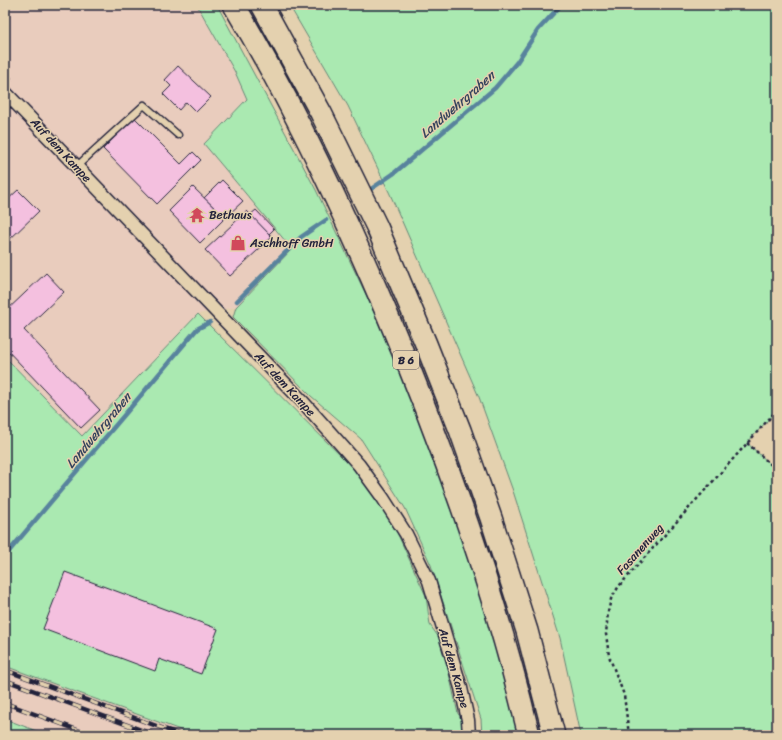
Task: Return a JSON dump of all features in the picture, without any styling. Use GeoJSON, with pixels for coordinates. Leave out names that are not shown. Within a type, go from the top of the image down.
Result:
{"type":"FeatureCollection","features":[{"type":"Feature","properties":{"kind":"highway","name":"B 6"},"geometry":{"type":"LineString","coordinates":[[234,5],[308,140],[362,254],[410,370],[436,436],[465,518],[504,639],[529,735]]}},
{"type":"Feature","properties":{"kind":"highway","name":"B 6"},"geometry":{"type":"LineString","coordinates":[[262,5],[321,113],[370,213],[429,351],[460,430],[491,518],[527,631],[554,735]]}},
{"type":"Feature","properties":{"kind":"street","name":"Auf dem Kampe"},"geometry":{"type":"LineString","coordinates":[[5,92],[303,402],[359,465],[383,498],[406,534],[429,581],[461,688],[468,720],[469,735]]}},
{"type":"Feature","properties":{"kind":"lane"},"geometry":{"type":"LineString","coordinates":[[76,167],[144,105],[178,135]]}},
{"type":"Feature","properties":{"kind":"path","name":"Fasanenweg"},"geometry":{"type":"LineString","coordinates":[[629,735],[624,695],[609,656],[606,634],[611,599],[619,586],[777,410]]}},
{"type":"Feature","properties":{"kind":"path"},"geometry":{"type":"LineString","coordinates":[[747,443],[777,470]]}},
{"type":"Feature","properties":{"kind":"shaded area"},"geometry":{"type":"Polygon","coordinates":[[[5,5],[197,5],[235,72],[247,99],[204,144],[292,249],[236,307],[198,314],[82,436],[5,357],[5,5]]]}},
{"type":"Feature","properties":{"kind":"shaded area"},"geometry":{"type":"Polygon","coordinates":[[[5,667],[193,735],[47,735],[5,719],[5,667]]]}},
{"type":"Feature","properties":{"kind":"green space"},"geometry":{"type":"Polygon","coordinates":[[[197,5],[217,5],[316,190],[370,303],[416,410],[469,560],[496,648],[518,735],[482,735],[481,719],[431,565],[405,508],[361,439],[311,396],[233,317],[236,307],[292,249],[204,144],[247,99],[235,72],[197,5]]]}},
{"type":"Feature","properties":{"kind":"green space"},"geometry":{"type":"Polygon","coordinates":[[[289,5],[777,5],[777,410],[747,443],[777,470],[777,735],[581,735],[560,638],[513,491],[479,397],[390,194],[348,106],[289,5]]]}},
{"type":"Feature","properties":{"kind":"green space"},"geometry":{"type":"Polygon","coordinates":[[[198,314],[352,467],[389,515],[426,596],[430,625],[442,642],[458,714],[468,720],[469,735],[194,735],[5,666],[5,357],[82,436],[198,314]]]}},
{"type":"Feature","properties":{"kind":"green space"},"geometry":{"type":"Polygon","coordinates":[[[5,719],[47,735],[5,735],[5,719]]]}},
{"type":"Feature","properties":{"kind":"building"},"geometry":{"type":"Polygon","coordinates":[[[178,66],[211,97],[196,112],[186,102],[179,110],[163,94],[171,86],[165,80],[178,66]]]}},
{"type":"Feature","properties":{"kind":"building"},"geometry":{"type":"Polygon","coordinates":[[[134,117],[181,164],[193,152],[201,160],[157,204],[103,149],[134,117]]]}},
{"type":"Feature","properties":{"kind":"building"},"geometry":{"type":"Polygon","coordinates":[[[222,180],[243,201],[225,218],[204,198],[222,180]]]}},
{"type":"Feature","properties":{"kind":"building","name":"Bethaus"},"geometry":{"type":"Polygon","coordinates":[[[193,187],[225,218],[200,243],[169,211],[193,187]]]}},
{"type":"Feature","properties":{"kind":"building"},"geometry":{"type":"Polygon","coordinates":[[[18,190],[39,211],[5,244],[5,202],[18,190]]]}},
{"type":"Feature","properties":{"kind":"building"},"geometry":{"type":"Polygon","coordinates":[[[256,210],[274,229],[269,234],[250,215],[256,210]]]}},
{"type":"Feature","properties":{"kind":"building","name":"Aschhoff GmbH"},"geometry":{"type":"Polygon","coordinates":[[[247,211],[272,237],[230,276],[205,250],[247,211]]]}},
{"type":"Feature","properties":{"kind":"building"},"geometry":{"type":"Polygon","coordinates":[[[46,273],[64,292],[24,330],[100,410],[81,428],[5,348],[5,312],[46,273]]]}},
{"type":"Feature","properties":{"kind":"building"},"geometry":{"type":"Polygon","coordinates":[[[65,572],[218,629],[201,674],[159,659],[155,671],[43,629],[65,572]]]}},
{"type":"Feature","properties":{"kind":"waterway","name":"Landwehrgraben"},"geometry":{"type":"LineString","coordinates":[[371,189],[393,174],[495,88],[517,62],[538,30],[561,5]]}},
{"type":"Feature","properties":{"kind":"waterway","name":"Landwehrgraben"},"geometry":{"type":"LineString","coordinates":[[237,301],[301,237],[326,220]]}},
{"type":"Feature","properties":{"kind":"waterway","name":"Landwehrgraben"},"geometry":{"type":"LineString","coordinates":[[5,556],[197,329],[210,322]]}},
{"type":"Feature","properties":{"kind":"railway"},"geometry":{"type":"LineString","coordinates":[[5,670],[181,735]]}},
{"type":"Feature","properties":{"kind":"railway"},"geometry":{"type":"LineString","coordinates":[[5,680],[155,735]]}},
{"type":"Feature","properties":{"kind":"railway"},"geometry":{"type":"LineString","coordinates":[[5,703],[91,735]]}},
{"type":"Feature","properties":{"kind":"place","name":"Bethaus"},"geometry":{"type":"Point","coordinates":[197,215]}},
{"type":"Feature","properties":{"kind":"place","name":"Aschhoff GmbH"},"geometry":{"type":"Point","coordinates":[238,243]}}]}
